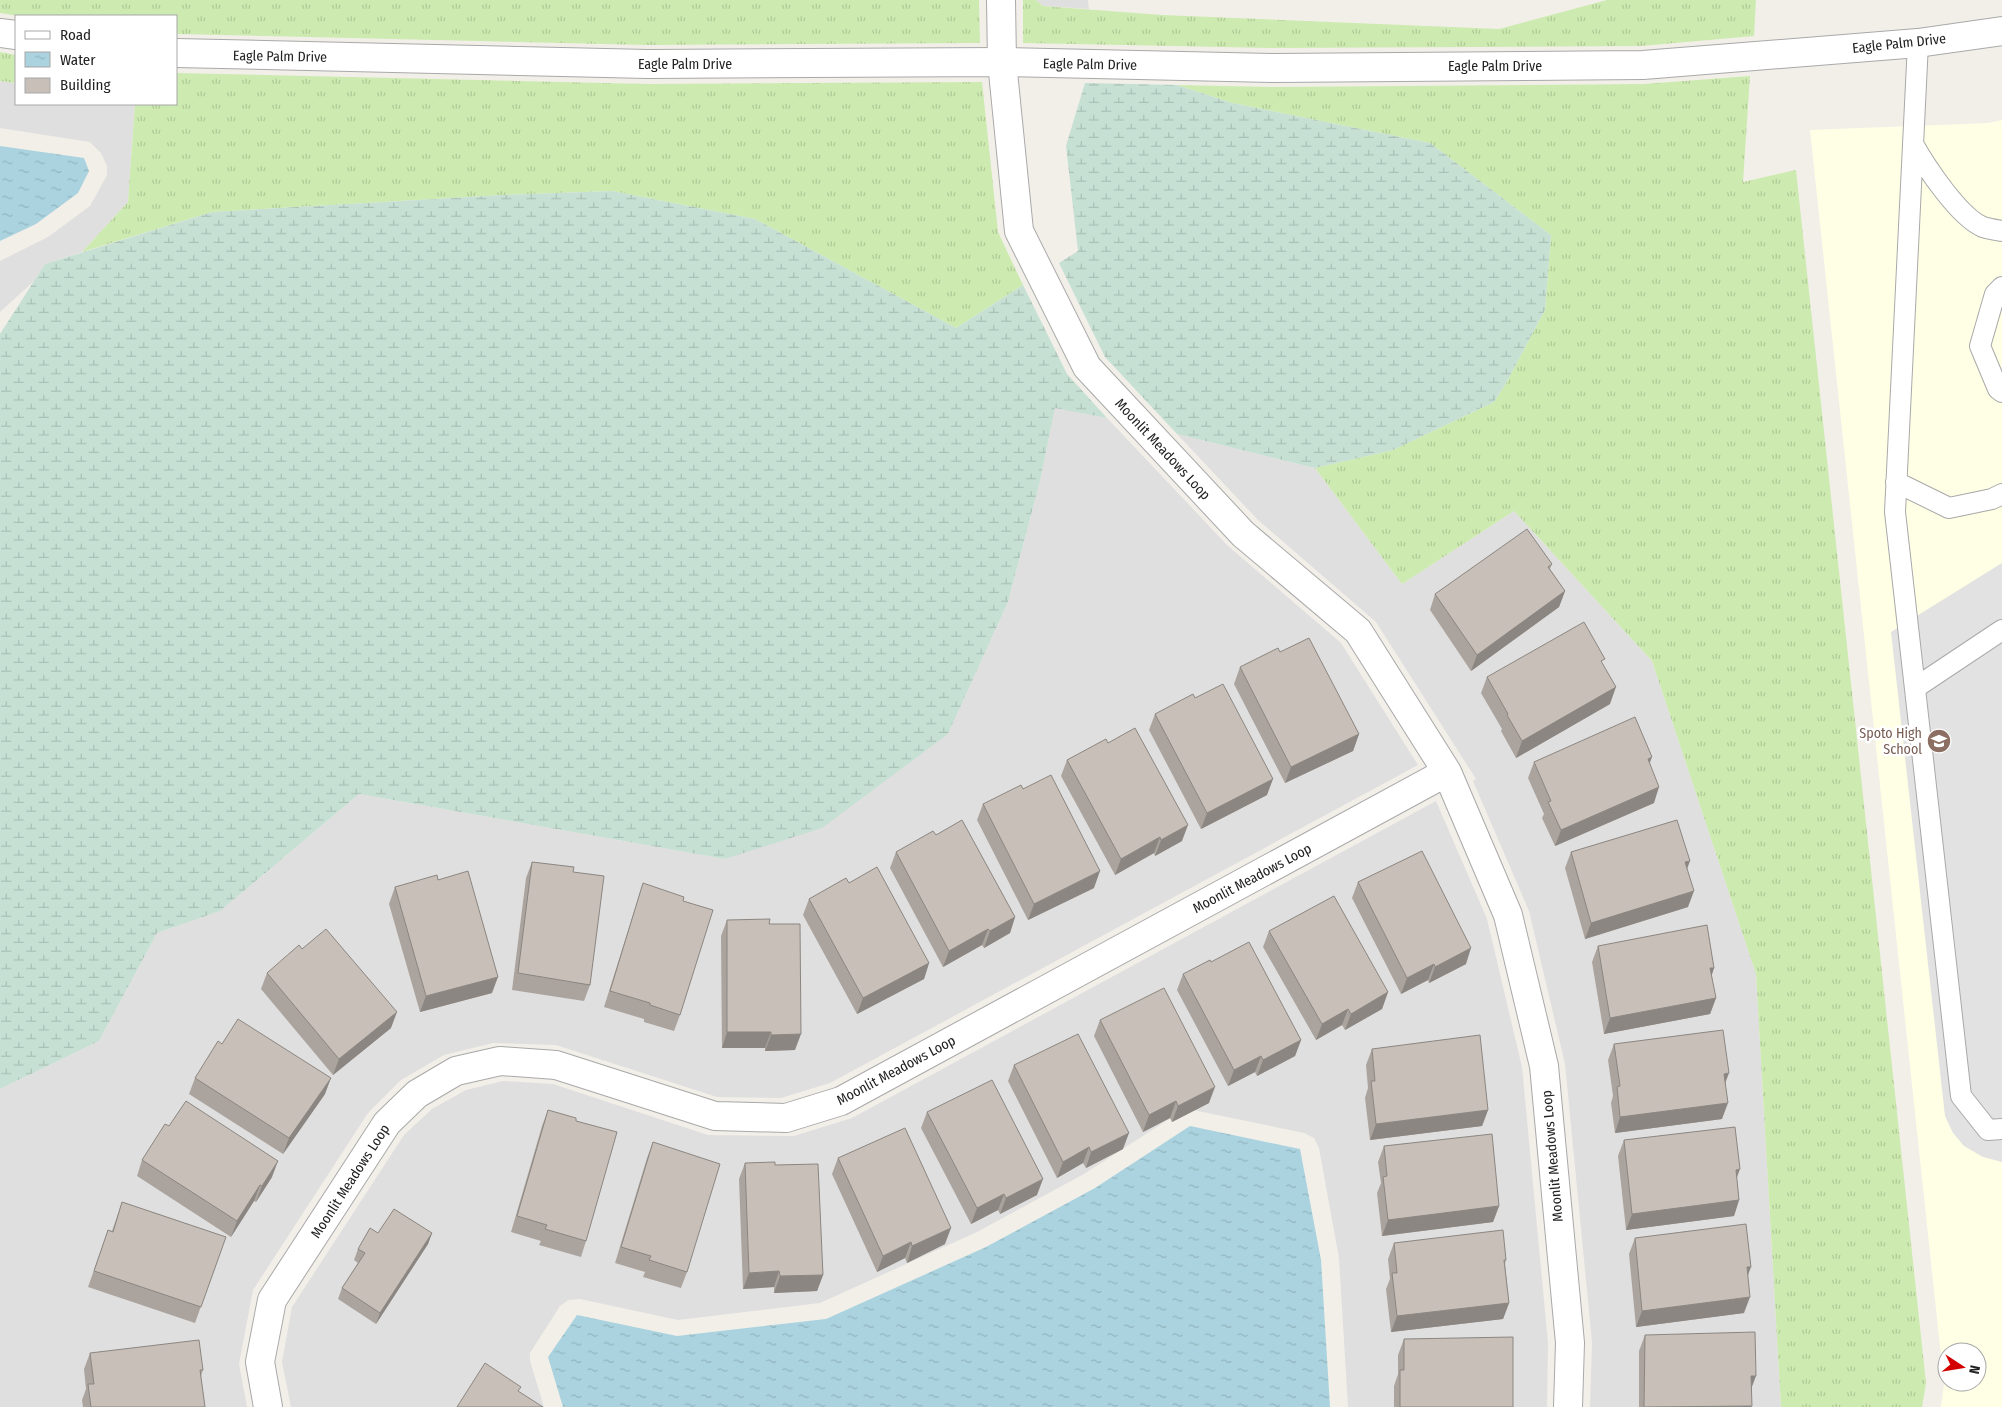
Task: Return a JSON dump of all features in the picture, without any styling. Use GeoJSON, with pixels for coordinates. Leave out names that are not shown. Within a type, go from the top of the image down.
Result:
{"type":"FeatureCollection","features":[{"type":"Feature","properties":{"kind":"street","name":"Moonlit Meadows Loop"},"geometry":{"type":"LineString","coordinates":[[1001,0],[1002,62],[1019,231],[1087,367],[1243,534],[1358,631],[1447,772],[1508,914],[1544,1066],[1570,1343],[1568,1407]]}},
{"type":"Feature","properties":{"kind":"street"},"geometry":{"type":"LineString","coordinates":[[0,32],[15,35]]}},
{"type":"Feature","properties":{"kind":"street","name":"Eagle Palm Drive"},"geometry":{"type":"LineString","coordinates":[[178,53],[648,64],[1002,62],[1274,68],[1643,65],[1918,42],[2002,32]]}},
{"type":"Feature","properties":{"kind":"street","name":"Moonlit Meadows Loop"},"geometry":{"type":"LineString","coordinates":[[268,1407],[260,1362],[272,1300],[387,1123],[417,1094],[456,1072],[500,1062],[556,1065],[715,1116],[786,1118],[840,1101],[1447,772]]}},
{"type":"Feature","properties":{"kind":"lane"},"geometry":{"type":"LineString","coordinates":[[1918,42],[1895,512],[1961,1096],[1988,1130],[2002,1130]]}},
{"type":"Feature","properties":{"kind":"lane"},"geometry":{"type":"LineString","coordinates":[[1913,144],[1924,164],[1956,206],[1982,227],[2002,231]]}},
{"type":"Feature","properties":{"kind":"lane"},"geometry":{"type":"LineString","coordinates":[[2002,286],[1995,294],[1980,346],[1998,389],[2002,392]]}},
{"type":"Feature","properties":{"kind":"lane"},"geometry":{"type":"LineString","coordinates":[[1896,482],[1950,508],[1992,499],[2002,494]]}},
{"type":"Feature","properties":{"kind":"lane"},"geometry":{"type":"LineString","coordinates":[[1914,688],[2002,630]]}},
{"type":"Feature","properties":{"kind":"shaded area"},"geometry":{"type":"Polygon","coordinates":[[[1036,0],[1088,0],[1089,9],[1043,6],[1036,0]]]}},
{"type":"Feature","properties":{"kind":"shaded area"},"geometry":{"type":"Polygon","coordinates":[[[0,81],[15,83],[15,105],[135,105],[128,202],[82,252],[45,264],[34,281],[0,312],[0,261],[48,237],[90,206],[107,175],[107,166],[101,153],[90,142],[0,128],[0,81]]]}},
{"type":"Feature","properties":{"kind":"shaded area","name":"Spoto High School"},"geometry":{"type":"Polygon","coordinates":[[[2002,120],[2002,1407],[1941,1407],[1943,1392],[1987,1392],[1987,1342],[1940,1342],[1810,130],[1988,123],[2002,120]]]}},
{"type":"Feature","properties":{"kind":"shaded area"},"geometry":{"type":"Polygon","coordinates":[[[1055,407],[1107,418],[1227,545],[1341,643],[1418,765],[830,1083],[781,1098],[717,1097],[556,1045],[493,1043],[444,1055],[401,1080],[368,1113],[253,1290],[239,1364],[247,1407],[0,1407],[0,1089],[99,1041],[157,933],[220,911],[359,794],[725,859],[948,734],[1008,602],[1040,481],[1055,407]]]}},
{"type":"Feature","properties":{"kind":"shaded area"},"geometry":{"type":"Polygon","coordinates":[[[1177,434],[1315,468],[1402,584],[1514,511],[1652,661],[1756,974],[1781,1407],[1590,1407],[1592,1342],[1565,1064],[1529,911],[1473,781],[1476,779],[1376,622],[1258,520],[1177,434]]]}},
{"type":"Feature","properties":{"kind":"shaded area"},"geometry":{"type":"Polygon","coordinates":[[[2002,563],[2002,1162],[1983,1157],[1964,1146],[1953,1133],[1945,1116],[1891,632],[2002,563]]]}},
{"type":"Feature","properties":{"kind":"shaded area"},"geometry":{"type":"Polygon","coordinates":[[[1436,801],[1487,919],[1522,1067],[1548,1343],[1547,1407],[1348,1407],[1339,1258],[1319,1148],[1314,1138],[1304,1133],[1193,1110],[1183,1110],[1084,1174],[977,1232],[820,1303],[678,1320],[580,1299],[568,1300],[560,1306],[530,1353],[530,1361],[544,1407],[291,1407],[282,1362],[292,1307],[404,1135],[432,1109],[466,1090],[503,1081],[553,1084],[708,1135],[794,1136],[852,1118],[1436,801]]]}},
{"type":"Feature","properties":{"kind":"green space"},"geometry":{"type":"Polygon","coordinates":[[[0,0],[979,0],[980,43],[647,45],[178,34],[178,15],[15,15],[0,13],[0,0]]]}},
{"type":"Feature","properties":{"kind":"green space"},"geometry":{"type":"Polygon","coordinates":[[[1023,0],[1036,0],[1043,6],[1162,15],[1499,29],[1607,0],[1756,0],[1754,36],[1641,46],[1273,48],[1023,43],[1023,0]]]}},
{"type":"Feature","properties":{"kind":"green space"},"geometry":{"type":"Polygon","coordinates":[[[0,52],[15,55],[15,83],[0,81],[0,52]]]}},
{"type":"Feature","properties":{"kind":"green space"},"geometry":{"type":"Polygon","coordinates":[[[178,73],[649,84],[982,82],[998,232],[1023,285],[956,328],[755,219],[612,191],[504,195],[212,212],[82,252],[128,202],[135,105],[178,105],[178,73]]]}},
{"type":"Feature","properties":{"kind":"green space"},"geometry":{"type":"Polygon","coordinates":[[[1750,76],[1743,182],[1796,170],[1926,1383],[1922,1407],[1781,1407],[1756,974],[1652,661],[1514,511],[1402,584],[1315,468],[1393,450],[1494,402],[1545,310],[1551,235],[1430,143],[1232,103],[1177,85],[1276,87],[1644,84],[1750,76]]]}},
{"type":"Feature","properties":{"kind":"green space"},"geometry":{"type":"Polygon","coordinates":[[[1085,83],[1177,85],[1232,103],[1430,143],[1551,235],[1545,310],[1494,402],[1393,450],[1315,468],[1177,434],[1105,357],[1059,263],[1078,251],[1066,146],[1085,83]]]}},
{"type":"Feature","properties":{"kind":"green space"},"geometry":{"type":"Polygon","coordinates":[[[612,191],[755,219],[956,328],[1023,285],[1067,374],[1107,418],[1055,408],[1040,481],[1008,602],[948,734],[822,828],[725,859],[359,794],[220,911],[157,933],[99,1041],[0,1089],[0,334],[45,264],[212,212],[504,195],[612,191]]]}},
{"type":"Feature","properties":{"kind":"water"},"geometry":{"type":"Polygon","coordinates":[[[0,146],[84,158],[89,171],[78,193],[36,224],[0,241],[0,146]]]}},
{"type":"Feature","properties":{"kind":"water"},"geometry":{"type":"Polygon","coordinates":[[[1190,1126],[1300,1149],[1321,1260],[1330,1407],[563,1407],[548,1357],[577,1315],[677,1336],[826,1319],[986,1247],[1095,1188],[1190,1126]]]}},
{"type":"Feature","properties":{"kind":"building"},"geometry":{"type":"Polygon","coordinates":[[[1527,529],[1552,564],[1548,567],[1565,591],[1477,655],[1435,594],[1527,529]]]}},
{"type":"Feature","properties":{"kind":"building"},"geometry":{"type":"Polygon","coordinates":[[[1584,622],[1605,659],[1601,661],[1616,687],[1522,741],[1487,677],[1584,622]]]}},
{"type":"Feature","properties":{"kind":"building"},"geometry":{"type":"Polygon","coordinates":[[[1309,638],[1359,734],[1291,767],[1240,667],[1278,648],[1280,652],[1309,638]]]}},
{"type":"Feature","properties":{"kind":"building"},"geometry":{"type":"Polygon","coordinates":[[[1223,684],[1273,779],[1207,813],[1155,714],[1193,694],[1195,698],[1223,684]]]}},
{"type":"Feature","properties":{"kind":"building"},"geometry":{"type":"Polygon","coordinates":[[[1635,717],[1652,757],[1648,759],[1659,787],[1561,830],[1548,802],[1551,801],[1534,762],[1635,717]]]}},
{"type":"Feature","properties":{"kind":"building"},"geometry":{"type":"Polygon","coordinates":[[[1135,728],[1188,825],[1161,840],[1160,837],[1121,859],[1067,760],[1106,739],[1108,743],[1135,728]]]}},
{"type":"Feature","properties":{"kind":"building"},"geometry":{"type":"Polygon","coordinates":[[[1051,775],[1100,871],[1034,904],[983,804],[1021,785],[1023,789],[1051,775]]]}},
{"type":"Feature","properties":{"kind":"building"},"geometry":{"type":"Polygon","coordinates":[[[962,820],[1015,917],[990,931],[988,929],[949,951],[896,852],[933,831],[936,835],[962,820]]]}},
{"type":"Feature","properties":{"kind":"building"},"geometry":{"type":"Polygon","coordinates":[[[1677,820],[1690,861],[1685,862],[1694,891],[1591,923],[1571,852],[1677,820]]]}},
{"type":"Feature","properties":{"kind":"building"},"geometry":{"type":"Polygon","coordinates":[[[1422,851],[1471,948],[1435,967],[1434,964],[1407,978],[1358,882],[1422,851]]]}},
{"type":"Feature","properties":{"kind":"building"},"geometry":{"type":"Polygon","coordinates":[[[532,862],[574,867],[573,872],[604,876],[590,985],[518,973],[532,862]]]}},
{"type":"Feature","properties":{"kind":"building"},"geometry":{"type":"Polygon","coordinates":[[[877,867],[929,963],[863,998],[809,899],[846,878],[849,883],[877,867]]]}},
{"type":"Feature","properties":{"kind":"building"},"geometry":{"type":"Polygon","coordinates":[[[468,871],[498,977],[426,996],[395,887],[437,875],[438,880],[468,871]]]}},
{"type":"Feature","properties":{"kind":"building"},"geometry":{"type":"Polygon","coordinates":[[[643,883],[684,897],[683,901],[713,910],[680,1015],[650,1005],[650,1003],[610,991],[643,883]]]}},
{"type":"Feature","properties":{"kind":"building"},"geometry":{"type":"Polygon","coordinates":[[[1334,896],[1388,992],[1351,1014],[1348,1009],[1322,1024],[1269,931],[1334,896]]]}},
{"type":"Feature","properties":{"kind":"building"},"geometry":{"type":"Polygon","coordinates":[[[770,919],[769,924],[800,924],[801,1034],[771,1035],[771,1032],[727,1032],[727,920],[770,919]]]}},
{"type":"Feature","properties":{"kind":"building"},"geometry":{"type":"Polygon","coordinates":[[[1707,925],[1714,968],[1710,968],[1716,998],[1610,1018],[1598,946],[1707,925]]]}},
{"type":"Feature","properties":{"kind":"building"},"geometry":{"type":"Polygon","coordinates":[[[326,929],[397,1012],[339,1059],[267,973],[299,945],[302,949],[326,929]]]}},
{"type":"Feature","properties":{"kind":"building"},"geometry":{"type":"Polygon","coordinates":[[[1249,942],[1301,1040],[1263,1060],[1261,1056],[1234,1070],[1183,974],[1249,942]]]}},
{"type":"Feature","properties":{"kind":"building"},"geometry":{"type":"Polygon","coordinates":[[[1164,988],[1215,1087],[1178,1106],[1176,1101],[1149,1115],[1100,1020],[1164,988]]]}},
{"type":"Feature","properties":{"kind":"building"},"geometry":{"type":"Polygon","coordinates":[[[238,1019],[331,1078],[289,1138],[195,1078],[218,1041],[222,1044],[238,1019]]]}},
{"type":"Feature","properties":{"kind":"building"},"geometry":{"type":"Polygon","coordinates":[[[1723,1030],[1729,1073],[1724,1074],[1728,1103],[1620,1117],[1617,1087],[1620,1086],[1614,1044],[1723,1030]]]}},
{"type":"Feature","properties":{"kind":"building"},"geometry":{"type":"Polygon","coordinates":[[[1078,1034],[1129,1133],[1091,1152],[1089,1147],[1063,1162],[1014,1065],[1078,1034]]]}},
{"type":"Feature","properties":{"kind":"building"},"geometry":{"type":"Polygon","coordinates":[[[1480,1035],[1488,1110],[1376,1124],[1371,1081],[1375,1081],[1372,1049],[1480,1035]]]}},
{"type":"Feature","properties":{"kind":"building"},"geometry":{"type":"Polygon","coordinates":[[[992,1080],[1043,1179],[1006,1198],[1004,1194],[977,1208],[927,1112],[992,1080]]]}},
{"type":"Feature","properties":{"kind":"building"},"geometry":{"type":"Polygon","coordinates":[[[186,1101],[278,1161],[237,1221],[142,1160],[165,1124],[169,1126],[186,1101]]]}},
{"type":"Feature","properties":{"kind":"building"},"geometry":{"type":"Polygon","coordinates":[[[548,1110],[576,1118],[576,1121],[617,1132],[586,1241],[545,1229],[547,1225],[517,1216],[548,1110]]]}},
{"type":"Feature","properties":{"kind":"building"},"geometry":{"type":"Polygon","coordinates":[[[1735,1127],[1740,1169],[1736,1170],[1739,1200],[1632,1214],[1624,1140],[1735,1127]]]}},
{"type":"Feature","properties":{"kind":"building"},"geometry":{"type":"Polygon","coordinates":[[[905,1128],[951,1228],[912,1246],[911,1242],[883,1256],[838,1158],[905,1128]]]}},
{"type":"Feature","properties":{"kind":"building"},"geometry":{"type":"Polygon","coordinates":[[[1492,1134],[1499,1206],[1388,1220],[1383,1177],[1387,1176],[1384,1146],[1492,1134]]]}},
{"type":"Feature","properties":{"kind":"building"},"geometry":{"type":"Polygon","coordinates":[[[653,1142],[720,1164],[687,1272],[649,1260],[651,1256],[621,1247],[653,1142]]]}},
{"type":"Feature","properties":{"kind":"building"},"geometry":{"type":"Polygon","coordinates":[[[775,1162],[775,1165],[818,1164],[823,1275],[780,1276],[779,1271],[749,1273],[745,1163],[775,1162]]]}},
{"type":"Feature","properties":{"kind":"building"},"geometry":{"type":"Polygon","coordinates":[[[122,1202],[226,1237],[201,1307],[94,1271],[108,1230],[113,1232],[122,1202]]]}},
{"type":"Feature","properties":{"kind":"building"},"geometry":{"type":"Polygon","coordinates":[[[394,1209],[432,1233],[380,1313],[342,1288],[365,1253],[358,1249],[370,1228],[378,1233],[394,1209]]]}},
{"type":"Feature","properties":{"kind":"building"},"geometry":{"type":"Polygon","coordinates":[[[1746,1224],[1751,1267],[1747,1267],[1750,1297],[1642,1311],[1635,1238],[1746,1224]]]}},
{"type":"Feature","properties":{"kind":"building"},"geometry":{"type":"Polygon","coordinates":[[[1503,1230],[1509,1303],[1397,1316],[1392,1273],[1397,1273],[1394,1243],[1503,1230]]]}},
{"type":"Feature","properties":{"kind":"building"},"geometry":{"type":"Polygon","coordinates":[[[1755,1332],[1756,1376],[1751,1376],[1752,1406],[1644,1407],[1645,1335],[1755,1332]]]}},
{"type":"Feature","properties":{"kind":"building"},"geometry":{"type":"Polygon","coordinates":[[[1513,1337],[1513,1407],[1400,1407],[1400,1370],[1404,1370],[1404,1339],[1513,1337]]]}},
{"type":"Feature","properties":{"kind":"building"},"geometry":{"type":"Polygon","coordinates":[[[199,1340],[203,1370],[200,1370],[205,1407],[91,1407],[88,1384],[94,1384],[90,1353],[199,1340]]]}},
{"type":"Feature","properties":{"kind":"building"},"geometry":{"type":"Polygon","coordinates":[[[485,1363],[521,1387],[518,1391],[543,1407],[457,1407],[485,1363]]]}},
{"type":"Feature","properties":{"kind":"place","name":"Spoto High School"},"geometry":{"type":"Point","coordinates":[1939,741]}}]}
